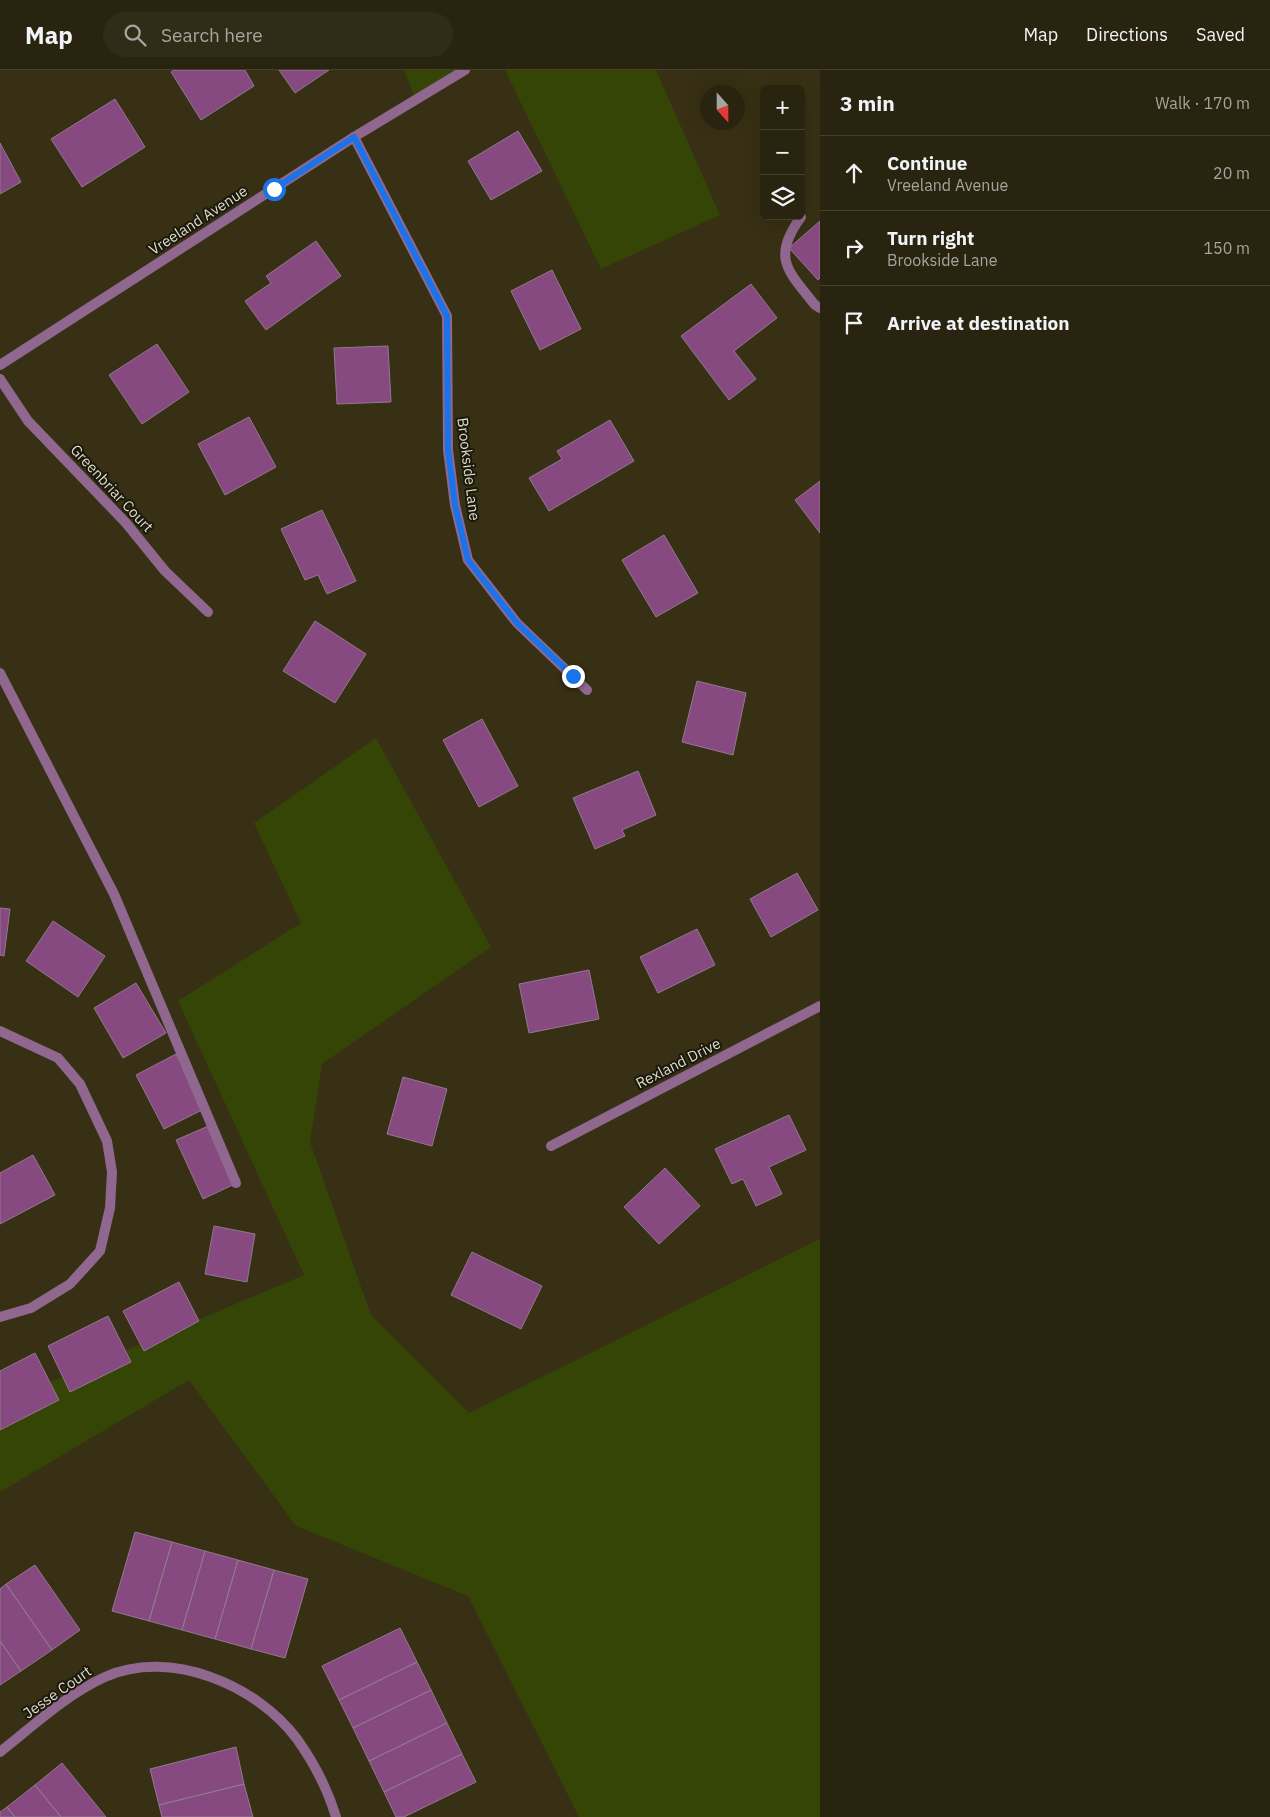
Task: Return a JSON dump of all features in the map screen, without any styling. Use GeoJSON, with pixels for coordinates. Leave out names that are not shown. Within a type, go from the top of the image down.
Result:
{"type":"FeatureCollection","features":[{"type":"Feature","properties":{"kind":"street","name":"Vreeland Avenue"},"geometry":{"type":"LineString","coordinates":[[0,365],[354,137],[465,70]]}},
{"type":"Feature","properties":{"kind":"street","name":"Brookside Lane"},"geometry":{"type":"LineString","coordinates":[[354,137],[447,316],[448,450],[455,505],[468,560],[517,623],[587,690]]}},
{"type":"Feature","properties":{"kind":"street"},"geometry":{"type":"LineString","coordinates":[[799,220],[788,235],[785,252],[788,271],[815,305],[820,308]]}},
{"type":"Feature","properties":{"kind":"street","name":"Greenbriar Court"},"geometry":{"type":"LineString","coordinates":[[0,379],[28,421],[126,523],[165,571],[208,612]]}},
{"type":"Feature","properties":{"kind":"street"},"geometry":{"type":"LineString","coordinates":[[0,673],[114,894],[236,1183]]}},
{"type":"Feature","properties":{"kind":"street","name":"Rexland Drive"},"geometry":{"type":"LineString","coordinates":[[551,1146],[820,1006]]}},
{"type":"Feature","properties":{"kind":"street"},"geometry":{"type":"LineString","coordinates":[[0,1031],[58,1058],[80,1084],[107,1141],[112,1172],[110,1208],[100,1251],[70,1284],[31,1308],[0,1317]]}},
{"type":"Feature","properties":{"kind":"street","name":"Jesse Court"},"geometry":{"type":"LineString","coordinates":[[0,1752],[74,1695],[106,1676],[142,1667],[179,1668],[213,1678],[256,1700],[296,1738],[316,1770],[336,1817]]}},
{"type":"Feature","properties":{"kind":"green space"},"geometry":{"type":"Polygon","coordinates":[[[404,70],[457,70],[415,98],[404,70]]]}},
{"type":"Feature","properties":{"kind":"green space"},"geometry":{"type":"Polygon","coordinates":[[[505,70],[656,70],[720,215],[601,269],[505,70]]]}},
{"type":"Feature","properties":{"kind":"green space"},"geometry":{"type":"Polygon","coordinates":[[[376,738],[491,947],[322,1064],[310,1142],[371,1315],[469,1413],[820,1239],[820,1817],[579,1817],[468,1596],[296,1526],[189,1380],[0,1492],[0,1396],[58,1379],[304,1275],[178,1001],[301,923],[254,823],[376,738]]]}},
{"type":"Feature","properties":{"kind":"building"},"geometry":{"type":"Polygon","coordinates":[[[174,70],[245,70],[254,86],[201,120],[171,72],[174,70]]]}},
{"type":"Feature","properties":{"kind":"building"},"geometry":{"type":"Polygon","coordinates":[[[279,70],[329,70],[295,93],[279,70]]]}},
{"type":"Feature","properties":{"kind":"building"},"geometry":{"type":"Polygon","coordinates":[[[115,99],[145,147],[82,187],[51,139],[115,99]]]}},
{"type":"Feature","properties":{"kind":"building"},"geometry":{"type":"Polygon","coordinates":[[[518,131],[542,171],[491,200],[468,161],[518,131]]]}},
{"type":"Feature","properties":{"kind":"building"},"geometry":{"type":"Polygon","coordinates":[[[0,143],[21,182],[0,194],[0,143]]]}},
{"type":"Feature","properties":{"kind":"building"},"geometry":{"type":"Polygon","coordinates":[[[820,221],[820,278],[818,280],[789,248],[820,221]]]}},
{"type":"Feature","properties":{"kind":"building"},"geometry":{"type":"Polygon","coordinates":[[[316,241],[341,276],[266,330],[245,301],[271,283],[266,276],[316,241]]]}},
{"type":"Feature","properties":{"kind":"building"},"geometry":{"type":"Polygon","coordinates":[[[552,270],[581,329],[540,350],[511,291],[552,270]]]}},
{"type":"Feature","properties":{"kind":"building"},"geometry":{"type":"Polygon","coordinates":[[[751,284],[777,318],[734,351],[756,379],[729,400],[681,336],[751,284]]]}},
{"type":"Feature","properties":{"kind":"building"},"geometry":{"type":"Polygon","coordinates":[[[157,344],[189,392],[142,424],[109,375],[157,344]]]}},
{"type":"Feature","properties":{"kind":"building"},"geometry":{"type":"Polygon","coordinates":[[[388,346],[391,402],[337,404],[334,348],[388,346]]]}},
{"type":"Feature","properties":{"kind":"building"},"geometry":{"type":"Polygon","coordinates":[[[249,417],[276,467],[225,495],[198,444],[249,417]]]}},
{"type":"Feature","properties":{"kind":"building"},"geometry":{"type":"Polygon","coordinates":[[[610,420],[634,461],[549,511],[529,478],[562,459],[557,451],[610,420]]]}},
{"type":"Feature","properties":{"kind":"building"},"geometry":{"type":"Polygon","coordinates":[[[820,481],[820,533],[795,500],[820,481]]]}},
{"type":"Feature","properties":{"kind":"building"},"geometry":{"type":"Polygon","coordinates":[[[322,510],[356,581],[327,594],[318,575],[305,580],[281,529],[322,510]]]}},
{"type":"Feature","properties":{"kind":"building"},"geometry":{"type":"Polygon","coordinates":[[[664,535],[698,593],[656,617],[622,560],[664,535]]]}},
{"type":"Feature","properties":{"kind":"building"},"geometry":{"type":"Polygon","coordinates":[[[315,621],[366,654],[335,703],[283,671],[315,621]]]}},
{"type":"Feature","properties":{"kind":"building"},"geometry":{"type":"Polygon","coordinates":[[[697,681],[746,693],[733,755],[682,742],[697,681]]]}},
{"type":"Feature","properties":{"kind":"building"},"geometry":{"type":"Polygon","coordinates":[[[482,719],[518,786],[479,807],[443,740],[482,719]]]}},
{"type":"Feature","properties":{"kind":"building"},"geometry":{"type":"Polygon","coordinates":[[[638,771],[656,815],[622,830],[625,836],[595,849],[573,798],[638,771]]]}},
{"type":"Feature","properties":{"kind":"building"},"geometry":{"type":"Polygon","coordinates":[[[797,873],[818,910],[771,937],[750,899],[797,873]]]}},
{"type":"Feature","properties":{"kind":"building"},"geometry":{"type":"Polygon","coordinates":[[[0,908],[10,909],[4,956],[0,955],[0,908]]]}},
{"type":"Feature","properties":{"kind":"building"},"geometry":{"type":"Polygon","coordinates":[[[53,921],[105,956],[78,997],[26,961],[53,921]]]}},
{"type":"Feature","properties":{"kind":"building"},"geometry":{"type":"Polygon","coordinates":[[[697,929],[715,965],[658,993],[640,957],[697,929]]]}},
{"type":"Feature","properties":{"kind":"building"},"geometry":{"type":"Polygon","coordinates":[[[589,970],[599,1019],[529,1033],[519,984],[589,970]]]}},
{"type":"Feature","properties":{"kind":"building"},"geometry":{"type":"Polygon","coordinates":[[[136,983],[166,1033],[123,1058],[94,1008],[136,983]]]}},
{"type":"Feature","properties":{"kind":"building"},"geometry":{"type":"Polygon","coordinates":[[[176,1054],[204,1109],[164,1129],[136,1075],[176,1054]]]}},
{"type":"Feature","properties":{"kind":"building"},"geometry":{"type":"Polygon","coordinates":[[[403,1077],[447,1089],[432,1146],[387,1134],[403,1077]]]}},
{"type":"Feature","properties":{"kind":"building"},"geometry":{"type":"Polygon","coordinates":[[[789,1115],[806,1150],[769,1167],[782,1194],[756,1206],[743,1179],[732,1184],[715,1149],[789,1115]]]}},
{"type":"Feature","properties":{"kind":"building"},"geometry":{"type":"Polygon","coordinates":[[[213,1124],[239,1182],[203,1199],[176,1140],[213,1124]]]}},
{"type":"Feature","properties":{"kind":"building"},"geometry":{"type":"Polygon","coordinates":[[[33,1155],[55,1195],[0,1224],[0,1173],[33,1155]]]}},
{"type":"Feature","properties":{"kind":"building"},"geometry":{"type":"Polygon","coordinates":[[[665,1168],[700,1206],[659,1244],[624,1207],[665,1168]]]}},
{"type":"Feature","properties":{"kind":"building"},"geometry":{"type":"Polygon","coordinates":[[[214,1226],[255,1234],[247,1282],[205,1274],[214,1226]]]}},
{"type":"Feature","properties":{"kind":"building"},"geometry":{"type":"Polygon","coordinates":[[[472,1252],[542,1286],[521,1329],[451,1295],[472,1252]]]}},
{"type":"Feature","properties":{"kind":"building"},"geometry":{"type":"Polygon","coordinates":[[[179,1282],[199,1321],[144,1351],[123,1311],[179,1282]]]}},
{"type":"Feature","properties":{"kind":"building"},"geometry":{"type":"Polygon","coordinates":[[[108,1316],[131,1362],[70,1392],[48,1346],[108,1316]]]}},
{"type":"Feature","properties":{"kind":"building"},"geometry":{"type":"Polygon","coordinates":[[[35,1353],[59,1400],[0,1430],[0,1371],[35,1353]]]}},
{"type":"Feature","properties":{"kind":"building"},"geometry":{"type":"Polygon","coordinates":[[[135,1532],[172,1542],[149,1621],[112,1611],[135,1532]]]}},
{"type":"Feature","properties":{"kind":"building"},"geometry":{"type":"Polygon","coordinates":[[[172,1542],[205,1551],[182,1630],[149,1621],[172,1542]]]}},
{"type":"Feature","properties":{"kind":"building"},"geometry":{"type":"Polygon","coordinates":[[[205,1551],[238,1560],[215,1639],[182,1630],[205,1551]]]}},
{"type":"Feature","properties":{"kind":"building"},"geometry":{"type":"Polygon","coordinates":[[[238,1560],[274,1570],[251,1649],[215,1639],[238,1560]]]}},
{"type":"Feature","properties":{"kind":"building"},"geometry":{"type":"Polygon","coordinates":[[[35,1565],[80,1630],[52,1650],[6,1584],[35,1565]]]}},
{"type":"Feature","properties":{"kind":"building"},"geometry":{"type":"Polygon","coordinates":[[[274,1570],[308,1579],[285,1658],[251,1649],[274,1570]]]}},
{"type":"Feature","properties":{"kind":"building"},"geometry":{"type":"Polygon","coordinates":[[[6,1584],[52,1650],[21,1671],[0,1641],[0,1589],[6,1584]]]}},
{"type":"Feature","properties":{"kind":"building"},"geometry":{"type":"Polygon","coordinates":[[[400,1628],[417,1662],[339,1700],[322,1666],[400,1628]]]}},
{"type":"Feature","properties":{"kind":"building"},"geometry":{"type":"Polygon","coordinates":[[[0,1641],[21,1671],[0,1685],[0,1641]]]}},
{"type":"Feature","properties":{"kind":"building"},"geometry":{"type":"Polygon","coordinates":[[[417,1662],[431,1690],[353,1728],[339,1700],[417,1662]]]}},
{"type":"Feature","properties":{"kind":"building"},"geometry":{"type":"Polygon","coordinates":[[[431,1690],[447,1723],[369,1761],[353,1728],[431,1690]]]}},
{"type":"Feature","properties":{"kind":"building"},"geometry":{"type":"Polygon","coordinates":[[[447,1723],[462,1754],[384,1792],[369,1761],[447,1723]]]}},
{"type":"Feature","properties":{"kind":"building"},"geometry":{"type":"Polygon","coordinates":[[[236,1747],[244,1784],[159,1805],[150,1769],[236,1747]]]}},
{"type":"Feature","properties":{"kind":"building"},"geometry":{"type":"Polygon","coordinates":[[[462,1754],[476,1782],[404,1817],[396,1817],[384,1792],[462,1754]]]}},
{"type":"Feature","properties":{"kind":"building"},"geometry":{"type":"Polygon","coordinates":[[[62,1763],[106,1817],[61,1817],[35,1785],[62,1763]]]}},
{"type":"Feature","properties":{"kind":"building"},"geometry":{"type":"Polygon","coordinates":[[[244,1784],[253,1817],[162,1817],[159,1805],[244,1784]]]}},
{"type":"Feature","properties":{"kind":"building"},"geometry":{"type":"Polygon","coordinates":[[[35,1785],[61,1817],[15,1817],[7,1807],[35,1785]]]}},
{"type":"Feature","properties":{"kind":"building"},"geometry":{"type":"Polygon","coordinates":[[[7,1807],[15,1817],[0,1817],[0,1812],[7,1807]]]}},
{"type":"Feature","properties":{"kind":"route"},"geometry":{"type":"LineString","coordinates":[[274,189],[354,137],[447,316],[446,408],[448,450],[455,505],[468,560],[517,623],[573,676]]}}]}
